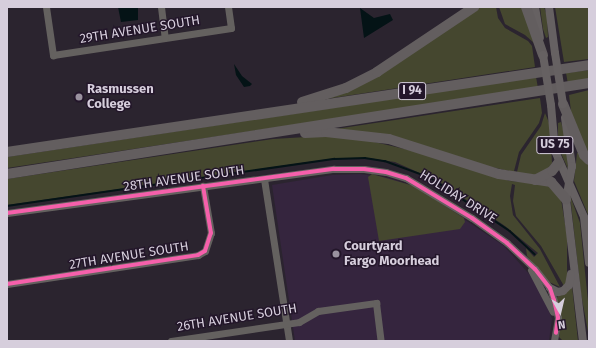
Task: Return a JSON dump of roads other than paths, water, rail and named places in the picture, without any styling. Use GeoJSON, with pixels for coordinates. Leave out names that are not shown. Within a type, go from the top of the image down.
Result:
{"type":"FeatureCollection","features":[{"type":"Feature","properties":{"kind":"highway"},"geometry":{"type":"LineString","coordinates":[[236,118],[324,96],[346,88],[377,72],[474,7]]}},
{"type":"Feature","properties":{"kind":"highway"},"geometry":{"type":"LineString","coordinates":[[526,7],[543,55]]}},
{"type":"Feature","properties":{"kind":"highway","name":"I 94"},"geometry":{"type":"LineString","coordinates":[[7,152],[589,65]]}},
{"type":"Feature","properties":{"kind":"highway","name":"I 94"},"geometry":{"type":"LineString","coordinates":[[7,174],[589,83]]}},
{"type":"Feature","properties":{"kind":"highway"},"geometry":{"type":"LineString","coordinates":[[562,104],[584,155],[589,160]]}},
{"type":"Feature","properties":{"kind":"highway"},"geometry":{"type":"LineString","coordinates":[[275,132],[326,132],[389,139],[499,174],[551,182],[559,188],[566,199]]}},
{"type":"Feature","properties":{"kind":"highway"},"geometry":{"type":"LineString","coordinates":[[535,180],[552,171],[559,162]]}},
{"type":"Feature","properties":{"kind":"main road","name":"US 75"},"geometry":{"type":"LineString","coordinates":[[535,7],[551,105],[555,151],[568,182],[575,192],[584,217],[589,264]]}},
{"type":"Feature","properties":{"kind":"main road","name":"US 75"},"geometry":{"type":"LineString","coordinates":[[549,7],[562,104],[572,149],[566,199],[572,267],[583,341]]}},
{"type":"Feature","properties":{"kind":"main road"},"geometry":{"type":"LineString","coordinates":[[550,288],[558,292],[566,288],[572,267]]}},
{"type":"Feature","properties":{"kind":"street","name":"29TH AVENUE SOUTH"},"geometry":{"type":"LineString","coordinates":[[46,7],[53,55],[231,28],[228,7]]}},
{"type":"Feature","properties":{"kind":"street"},"geometry":{"type":"LineString","coordinates":[[161,7],[165,38]]}},
{"type":"Feature","properties":{"kind":"street","name":"28TH AVENUE SOUTH"},"geometry":{"type":"LineString","coordinates":[[7,213],[334,169],[364,169]]}},
{"type":"Feature","properties":{"kind":"street","name":"HOLIDAY DRIVE"},"geometry":{"type":"LineString","coordinates":[[364,169],[406,178],[507,243],[550,288],[556,308],[557,326],[554,341]]}},
{"type":"Feature","properties":{"kind":"street"},"geometry":{"type":"LineString","coordinates":[[264,179],[288,341]]}},
{"type":"Feature","properties":{"kind":"street","name":"27TH AVENUE SOUTH"},"geometry":{"type":"LineString","coordinates":[[7,284],[189,258],[205,251],[211,233],[203,186]]}},
{"type":"Feature","properties":{"kind":"street","name":"HOLIDAY DRIVE"},"geometry":{"type":"LineString","coordinates":[[528,265],[547,296],[557,326]]}},
{"type":"Feature","properties":{"kind":"street","name":"26TH AVENUE SOUTH"},"geometry":{"type":"LineString","coordinates":[[172,341],[299,322],[318,311],[376,303],[381,341]]}},
{"type":"Feature","properties":{"kind":"waterway"},"geometry":{"type":"LineString","coordinates":[[7,206],[335,159],[365,158],[385,161],[431,178],[510,231],[535,254]]}},
{"type":"Feature","properties":{"kind":"place","name":"Rasmussen College"},"geometry":{"type":"Point","coordinates":[79,97]}},
{"type":"Feature","properties":{"kind":"place","name":"Courtyard Fargo Moorhead"},"geometry":{"type":"Point","coordinates":[336,254]}}]}
